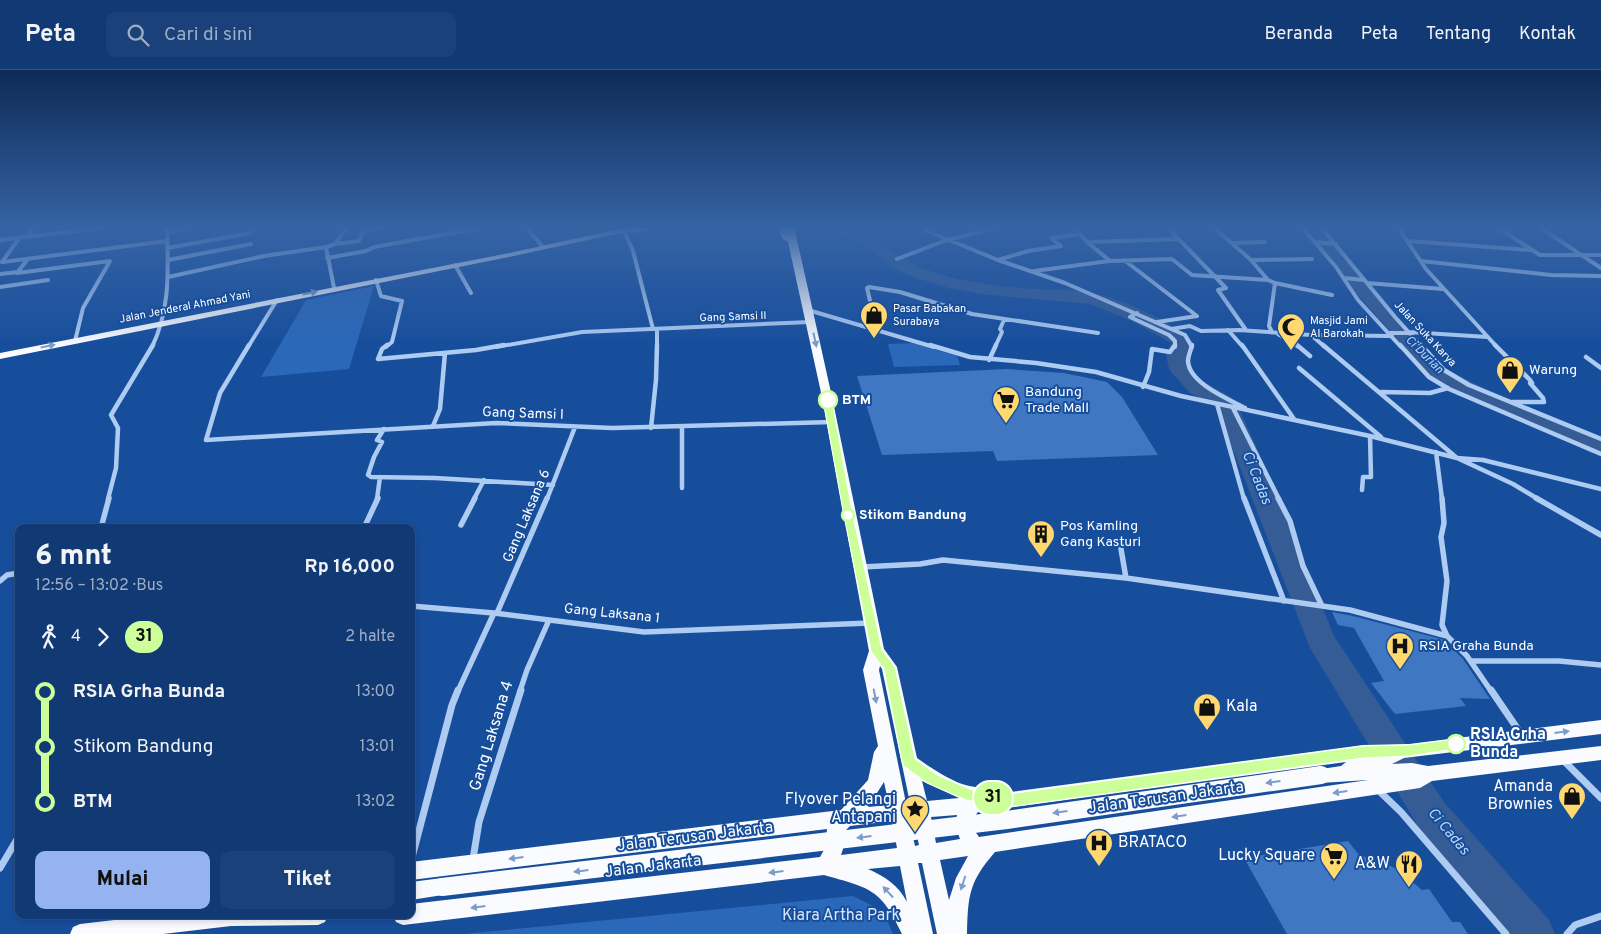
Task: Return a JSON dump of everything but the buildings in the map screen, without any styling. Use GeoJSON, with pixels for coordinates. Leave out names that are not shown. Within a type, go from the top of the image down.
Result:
{"type":"FeatureCollection","features":[{"type":"Feature","properties":{"kind":"main road","name":"Jalan Jenderal Ahmad Yani"},"geometry":{"type":"LineString","coordinates":[[0,356],[449,266]]}},
{"type":"Feature","properties":{"kind":"main road"},"geometry":{"type":"LineString","coordinates":[[798,266],[832,422],[877,651],[889,667],[947,934]]}},
{"type":"Feature","properties":{"kind":"main road"},"geometry":{"type":"LineString","coordinates":[[877,651],[871,670],[922,934]]}},
{"type":"Feature","properties":{"kind":"main road"},"geometry":{"type":"LineString","coordinates":[[1375,772],[1400,752],[1601,727]]}},
{"type":"Feature","properties":{"kind":"main road"},"geometry":{"type":"LineString","coordinates":[[884,741],[881,764],[875,784],[857,807],[836,827],[834,850],[825,866],[870,878],[884,887],[900,907],[912,934]]}},
{"type":"Feature","properties":{"kind":"main road","name":"Jalan Terusan Jakarta"},"geometry":{"type":"LineString","coordinates":[[415,891],[1007,820],[1324,775],[1375,772],[1420,775],[1601,753]]}},
{"type":"Feature","properties":{"kind":"main road"},"geometry":{"type":"LineString","coordinates":[[909,762],[932,779],[971,796],[1009,800]]}},
{"type":"Feature","properties":{"kind":"main road","name":"Jalan Terusan Jakarta"},"geometry":{"type":"LineString","coordinates":[[898,812],[1009,800],[1375,772]]}},
{"type":"Feature","properties":{"kind":"main road","name":"Jalan Terusan Jakarta"},"geometry":{"type":"LineString","coordinates":[[907,856],[983,845],[1375,772]]}},
{"type":"Feature","properties":{"kind":"main road"},"geometry":{"type":"LineString","coordinates":[[957,934],[960,889],[966,872],[983,845],[967,838],[963,828],[963,819],[967,810],[974,805]]}},
{"type":"Feature","properties":{"kind":"main road","name":"Jalan Jakarta"},"geometry":{"type":"LineString","coordinates":[[415,870],[898,812]]}},
{"type":"Feature","properties":{"kind":"main road","name":"Jalan Jakarta"},"geometry":{"type":"LineString","coordinates":[[415,914],[907,856]]}},
{"type":"Feature","properties":{"kind":"main road"},"geometry":{"type":"LineString","coordinates":[[80,934],[201,919]]}},
{"type":"Feature","properties":{"kind":"street"},"geometry":{"type":"LineString","coordinates":[[18,272],[22,266]]}},
{"type":"Feature","properties":{"kind":"street"},"geometry":{"type":"LineString","coordinates":[[0,274],[73,266]]}},
{"type":"Feature","properties":{"kind":"street"},"geometry":{"type":"LineString","coordinates":[[75,341],[83,308],[108,266]]}},
{"type":"Feature","properties":{"kind":"street"},"geometry":{"type":"LineString","coordinates":[[102,524],[116,468],[118,428],[111,415],[121,395],[127,390],[145,361],[162,323],[168,266]]}},
{"type":"Feature","properties":{"kind":"street"},"geometry":{"type":"LineString","coordinates":[[168,277],[217,266]]}},
{"type":"Feature","properties":{"kind":"street"},"geometry":{"type":"LineString","coordinates":[[329,266],[334,288]]}},
{"type":"Feature","properties":{"kind":"street"},"geometry":{"type":"LineString","coordinates":[[457,266],[471,293]]}},
{"type":"Feature","properties":{"kind":"street"},"geometry":{"type":"LineString","coordinates":[[637,266],[654,327],[656,380],[651,428]]}},
{"type":"Feature","properties":{"kind":"street"},"geometry":{"type":"LineString","coordinates":[[1017,266],[1065,283],[1157,322],[1190,340],[1192,346],[1188,361],[1190,370],[1197,380],[1248,410]]}},
{"type":"Feature","properties":{"kind":"street"},"geometry":{"type":"LineString","coordinates":[[1031,271],[1068,266]]}},
{"type":"Feature","properties":{"kind":"street"},"geometry":{"type":"LineString","coordinates":[[1132,266],[1197,316],[1157,322]]}},
{"type":"Feature","properties":{"kind":"street"},"geometry":{"type":"LineString","coordinates":[[1181,266],[1190,274],[1268,280],[1332,296]]}},
{"type":"Feature","properties":{"kind":"street"},"geometry":{"type":"LineString","coordinates":[[1207,266],[1226,288],[1218,290],[1246,330]]}},
{"type":"Feature","properties":{"kind":"street"},"geometry":{"type":"LineString","coordinates":[[1256,266],[1268,280]]}},
{"type":"Feature","properties":{"kind":"street"},"geometry":{"type":"LineString","coordinates":[[1336,266],[1358,300],[1429,376],[1448,388],[1601,454]]}},
{"type":"Feature","properties":{"kind":"street","name":"Jalan Suka Karya"},"geometry":{"type":"LineString","coordinates":[[1352,266],[1409,333],[1444,370],[1469,385],[1601,439]]}},
{"type":"Feature","properties":{"kind":"street"},"geometry":{"type":"LineString","coordinates":[[1424,266],[1530,380],[1532,383],[1530,383],[1543,398],[1544,402],[1510,402]]}},
{"type":"Feature","properties":{"kind":"street"},"geometry":{"type":"LineString","coordinates":[[1470,266],[1551,275],[1601,276]]}},
{"type":"Feature","properties":{"kind":"street"},"geometry":{"type":"LineString","coordinates":[[1345,278],[1443,288]]}},
{"type":"Feature","properties":{"kind":"street"},"geometry":{"type":"LineString","coordinates":[[0,287],[48,280]]}},
{"type":"Feature","properties":{"kind":"street","name":"Gang Samsi II"},"geometry":{"type":"LineString","coordinates":[[376,280],[381,296],[402,301],[392,342],[382,348],[379,359],[391,360],[445,353],[582,332],[809,316],[877,330],[970,357],[1036,363],[1096,372],[1143,387],[1218,405],[1382,438],[1456,457]]}},
{"type":"Feature","properties":{"kind":"street"},"geometry":{"type":"LineString","coordinates":[[1275,283],[1269,326],[1274,333],[1301,348],[1310,356]]}},
{"type":"Feature","properties":{"kind":"street"},"geometry":{"type":"LineString","coordinates":[[877,330],[868,300],[867,288],[869,287],[912,296],[955,310],[1004,320],[1098,333]]}},
{"type":"Feature","properties":{"kind":"street","name":"Gang Samsi I"},"geometry":{"type":"LineString","coordinates":[[277,300],[220,393],[206,439],[330,434],[384,428],[496,423],[651,428],[832,422]]}},
{"type":"Feature","properties":{"kind":"street"},"geometry":{"type":"LineString","coordinates":[[1135,314],[1130,317],[1169,335],[1175,341],[1175,346],[1170,352],[1152,349],[1149,372],[1143,387]]}},
{"type":"Feature","properties":{"kind":"street"},"geometry":{"type":"LineString","coordinates":[[989,360],[1002,334],[1000,329],[1004,320]]}},
{"type":"Feature","properties":{"kind":"street"},"geometry":{"type":"LineString","coordinates":[[1171,329],[1190,326],[1201,331],[1246,330],[1311,335],[1409,333],[1488,337]]}},
{"type":"Feature","properties":{"kind":"street"},"geometry":{"type":"LineString","coordinates":[[1228,330],[1241,344],[1294,419]]}},
{"type":"Feature","properties":{"kind":"street"},"geometry":{"type":"LineString","coordinates":[[1311,335],[1456,457],[1513,484],[1601,536]]}},
{"type":"Feature","properties":{"kind":"street"},"geometry":{"type":"LineString","coordinates":[[433,426],[440,409],[445,353]]}},
{"type":"Feature","properties":{"kind":"street"},"geometry":{"type":"LineString","coordinates":[[1586,357],[1601,368]]}},
{"type":"Feature","properties":{"kind":"street"},"geometry":{"type":"LineString","coordinates":[[1300,368],[1382,438]]}},
{"type":"Feature","properties":{"kind":"street"},"geometry":{"type":"LineString","coordinates":[[1380,392],[1430,393],[1448,388]]}},
{"type":"Feature","properties":{"kind":"street"},"geometry":{"type":"LineString","coordinates":[[1218,405],[1240,488],[1285,601]]}},
{"type":"Feature","properties":{"kind":"street"},"geometry":{"type":"LineString","coordinates":[[1230,407],[1287,516],[1303,566],[1319,606]]}},
{"type":"Feature","properties":{"kind":"street","name":"Gang Laksana 6"},"geometry":{"type":"LineString","coordinates":[[415,846],[452,705],[552,485],[575,427]]}},
{"type":"Feature","properties":{"kind":"street"},"geometry":{"type":"LineString","coordinates":[[682,427],[682,488]]}},
{"type":"Feature","properties":{"kind":"street"},"geometry":{"type":"LineString","coordinates":[[384,428],[378,440],[382,442],[374,454],[368,475],[371,477],[484,480],[552,485]]}},
{"type":"Feature","properties":{"kind":"street"},"geometry":{"type":"LineString","coordinates":[[1362,490],[1363,476],[1371,477],[1370,436]]}},
{"type":"Feature","properties":{"kind":"street"},"geometry":{"type":"LineString","coordinates":[[1436,452],[1444,523],[1442,537],[1447,580],[1442,625],[1447,636],[1471,661],[1522,736]]}},
{"type":"Feature","properties":{"kind":"street"},"geometry":{"type":"LineString","coordinates":[[1456,457],[1483,460],[1601,489]]}},
{"type":"Feature","properties":{"kind":"street"},"geometry":{"type":"LineString","coordinates":[[366,524],[378,497],[380,477]]}},
{"type":"Feature","properties":{"kind":"street"},"geometry":{"type":"LineString","coordinates":[[461,525],[484,480]]}},
{"type":"Feature","properties":{"kind":"street"},"geometry":{"type":"LineString","coordinates":[[1121,549],[1126,578]]}},
{"type":"Feature","properties":{"kind":"street"},"geometry":{"type":"LineString","coordinates":[[859,567],[920,564],[943,560],[1126,578],[1350,610],[1447,636]]}},
{"type":"Feature","properties":{"kind":"street"},"geometry":{"type":"LineString","coordinates":[[0,581],[7,576],[15,575]]}},
{"type":"Feature","properties":{"kind":"street","name":"Gang Laksana 1"},"geometry":{"type":"LineString","coordinates":[[415,606],[495,613],[630,631],[657,632],[871,623]]}},
{"type":"Feature","properties":{"kind":"street","name":"Gang Laksana 4"},"geometry":{"type":"LineString","coordinates":[[472,863],[479,822],[527,670],[549,620]]}},
{"type":"Feature","properties":{"kind":"street"},"geometry":{"type":"LineString","coordinates":[[1471,661],[1559,661],[1601,665]]}},
{"type":"Feature","properties":{"kind":"street"},"geometry":{"type":"LineString","coordinates":[[1561,758],[1601,798]]}},
{"type":"Feature","properties":{"kind":"street"},"geometry":{"type":"LineString","coordinates":[[1375,772],[1401,812],[1506,934]]}},
{"type":"Feature","properties":{"kind":"street"},"geometry":{"type":"LineString","coordinates":[[0,868],[15,843]]}},
{"type":"Feature","properties":{"kind":"street"},"geometry":{"type":"LineString","coordinates":[[1566,934],[1575,925],[1601,916]]}},
{"type":"Feature","properties":{"kind":"green space"},"geometry":{"type":"Polygon","coordinates":[[[374,286],[349,369],[261,377],[306,300],[374,286]]]}},
{"type":"Feature","properties":{"kind":"green space"},"geometry":{"type":"Polygon","coordinates":[[[915,343],[957,356],[960,365],[894,367],[888,344],[915,343]]]}},
{"type":"Feature","properties":{"kind":"green space","name":"Kiara Artha Park"},"geometry":{"type":"Polygon","coordinates":[[[853,896],[883,911],[893,934],[464,934],[853,896]]]}},
{"type":"Feature","properties":{"kind":"waterway","name":"Ci Cadas"},"geometry":{"type":"LineString","coordinates":[[904,266],[934,278],[965,286],[998,291],[1077,296],[1093,299],[1139,317],[1182,341],[1176,354],[1179,369],[1197,389],[1226,404],[1254,469],[1321,640],[1431,814],[1535,934]]}},
{"type":"Feature","properties":{"kind":"waterway","name":"Ci Durian"},"geometry":{"type":"LineString","coordinates":[[1345,266],[1364,291],[1438,373],[1488,399],[1601,446]]}},
{"type":"Feature","properties":{"kind":"bus line","name":"31"},"geometry":{"type":"LineString","coordinates":[[828,400],[848,511],[877,651],[889,667],[909,762],[932,779],[971,796],[1009,800],[1363,752],[1409,751],[1456,744]]}},
{"type":"Feature","properties":{"kind":"place","name":"Pasar Babakan Surabaya"},"geometry":{"type":"Point","coordinates":[874,339]}},
{"type":"Feature","properties":{"kind":"place","name":"Masjid Jami Al Barokah"},"geometry":{"type":"Point","coordinates":[1291,351]}},
{"type":"Feature","properties":{"kind":"place","name":"Warung"},"geometry":{"type":"Point","coordinates":[1510,394]}},
{"type":"Feature","properties":{"kind":"place","name":"BTM"},"geometry":{"type":"Point","coordinates":[828,400]}},
{"type":"Feature","properties":{"kind":"place","name":"Bandung Trade Mall"},"geometry":{"type":"Point","coordinates":[1006,424]}},
{"type":"Feature","properties":{"kind":"place","name":"Stikom Bandung"},"geometry":{"type":"Point","coordinates":[848,515]}},
{"type":"Feature","properties":{"kind":"place","name":"Pos Kamling Gang Kasturi"},"geometry":{"type":"Point","coordinates":[1041,558]}},
{"type":"Feature","properties":{"kind":"place","name":"RSIA Graha Bunda"},"geometry":{"type":"Point","coordinates":[1400,670]}},
{"type":"Feature","properties":{"kind":"place","name":"Kala"},"geometry":{"type":"Point","coordinates":[1207,731]}},
{"type":"Feature","properties":{"kind":"place","name":"RSIA Grha Bunda"},"geometry":{"type":"Point","coordinates":[1456,744]}},
{"type":"Feature","properties":{"kind":"place","name":"Amanda Brownies"},"geometry":{"type":"Point","coordinates":[1572,820]}},
{"type":"Feature","properties":{"kind":"place","name":"Flyover Pelangi Antapani"},"geometry":{"type":"Point","coordinates":[915,833]}},
{"type":"Feature","properties":{"kind":"place","name":"BRATACO"},"geometry":{"type":"Point","coordinates":[1099,867]}},
{"type":"Feature","properties":{"kind":"place","name":"Lucky Square"},"geometry":{"type":"Point","coordinates":[1334,880]}},
{"type":"Feature","properties":{"kind":"place","name":"A&W"},"geometry":{"type":"Point","coordinates":[1409,888]}}]}
